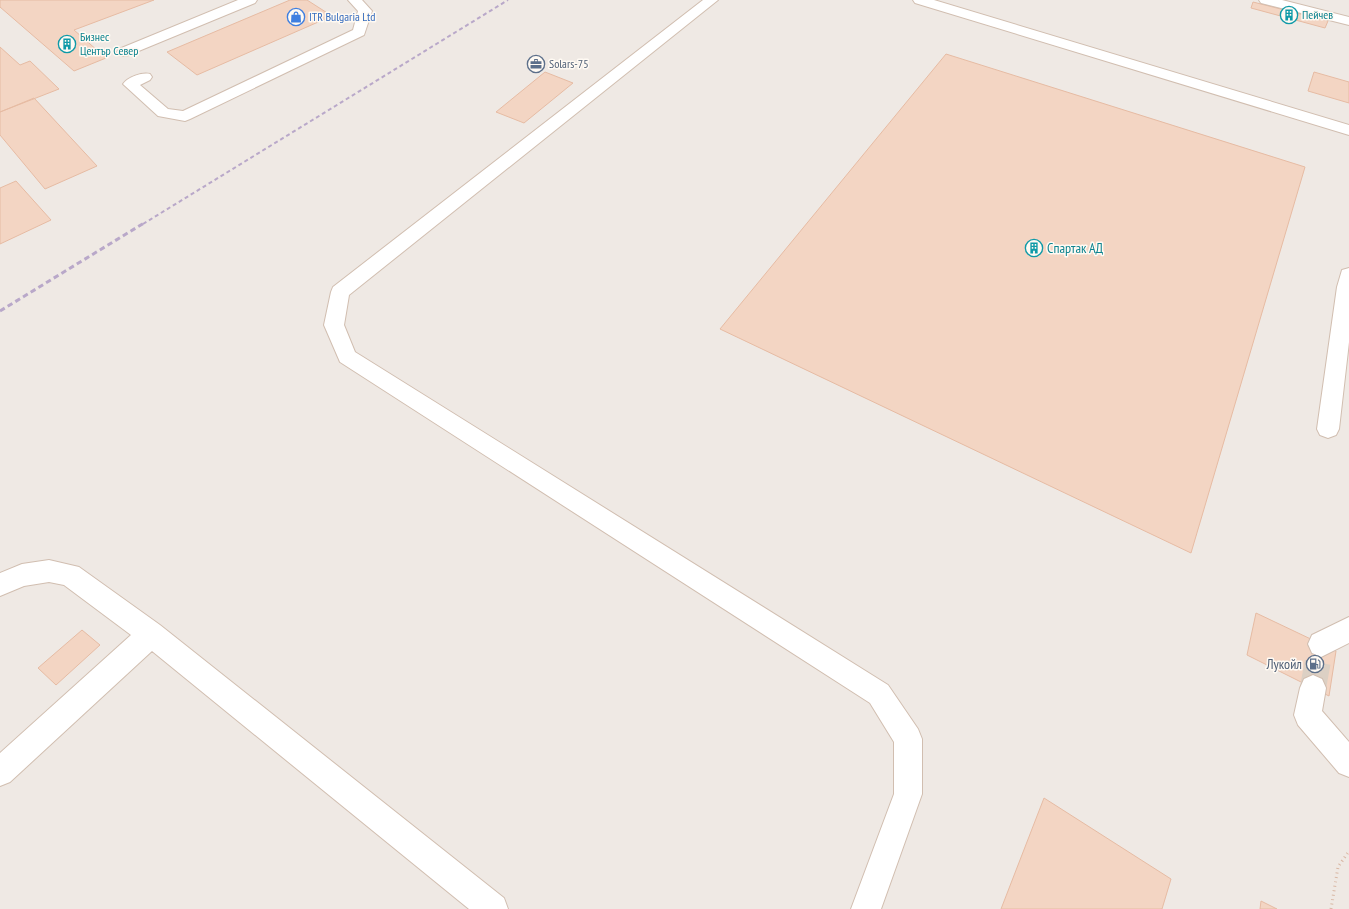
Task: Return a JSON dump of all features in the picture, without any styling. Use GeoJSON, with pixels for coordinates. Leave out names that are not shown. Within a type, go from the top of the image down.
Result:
{"type":"FeatureCollection","features":[{"type":"Feature","properties":{"kind":"lane"},"geometry":{"type":"LineString","coordinates":[[124,52],[250,0]]}},
{"type":"Feature","properties":{"kind":"lane"},"geometry":{"type":"LineString","coordinates":[[145,78],[130,84],[163,113],[185,116],[360,32],[365,12],[355,0]]}},
{"type":"Feature","properties":{"kind":"lane"},"geometry":{"type":"LineString","coordinates":[[711,0],[340,292],[334,326],[347,357],[879,694],[908,739],[908,794],[866,909]]}},
{"type":"Feature","properties":{"kind":"lane"},"geometry":{"type":"LineString","coordinates":[[920,0],[1349,130]]}},
{"type":"Feature","properties":{"kind":"lane"},"geometry":{"type":"LineString","coordinates":[[1266,0],[1349,21]]}},
{"type":"Feature","properties":{"kind":"lane"},"geometry":{"type":"LineString","coordinates":[[1328,429],[1346,286],[1349,275]]}},
{"type":"Feature","properties":{"kind":"lane"},"geometry":{"type":"LineString","coordinates":[[0,585],[22,575],[49,571],[70,575],[151,634],[492,909]]}},
{"type":"Feature","properties":{"kind":"lane"},"geometry":{"type":"LineString","coordinates":[[1321,644],[1349,629]]}},
{"type":"Feature","properties":{"kind":"lane"},"geometry":{"type":"LineString","coordinates":[[0,772],[151,634]]}},
{"type":"Feature","properties":{"kind":"lane"},"geometry":{"type":"LineString","coordinates":[[1313,688],[1308,715],[1349,762]]}},
{"type":"Feature","properties":{"kind":"path"},"geometry":{"type":"LineString","coordinates":[[1331,909],[1338,867],[1349,851]]}},
{"type":"Feature","properties":{"kind":"shaded area"},"geometry":{"type":"Polygon","coordinates":[[[0,0],[1349,0],[1349,909],[0,909],[0,0]]]}},
{"type":"Feature","properties":{"kind":"building","name":"Бизнес Център Север"},"geometry":{"type":"Polygon","coordinates":[[[0,0],[154,0],[74,30],[106,58],[74,71],[0,7],[0,0]]]}},
{"type":"Feature","properties":{"kind":"building"},"geometry":{"type":"Polygon","coordinates":[[[290,0],[307,0],[332,16],[197,75],[167,52],[290,0]]]}},
{"type":"Feature","properties":{"kind":"building","name":"Пейчев"},"geometry":{"type":"Polygon","coordinates":[[[1253,2],[1328,21],[1325,28],[1251,8],[1253,2]]]}},
{"type":"Feature","properties":{"kind":"building"},"geometry":{"type":"Polygon","coordinates":[[[0,47],[20,65],[30,61],[59,89],[0,112],[0,47]]]}},
{"type":"Feature","properties":{"kind":"building","name":"Спартак АД"},"geometry":{"type":"Polygon","coordinates":[[[946,54],[1305,167],[1191,553],[720,329],[946,54]]]}},
{"type":"Feature","properties":{"kind":"building"},"geometry":{"type":"Polygon","coordinates":[[[545,72],[573,83],[524,123],[496,112],[545,72]]]}},
{"type":"Feature","properties":{"kind":"building"},"geometry":{"type":"Polygon","coordinates":[[[1314,72],[1349,82],[1349,103],[1308,91],[1314,72]]]}},
{"type":"Feature","properties":{"kind":"building"},"geometry":{"type":"Polygon","coordinates":[[[34,98],[97,166],[45,189],[0,135],[0,112],[34,98]]]}},
{"type":"Feature","properties":{"kind":"building"},"geometry":{"type":"Polygon","coordinates":[[[16,181],[51,220],[0,244],[0,188],[16,181]]]}},
{"type":"Feature","properties":{"kind":"building"},"geometry":{"type":"Polygon","coordinates":[[[1256,613],[1336,651],[1329,696],[1247,655],[1256,613]]]}},
{"type":"Feature","properties":{"kind":"building"},"geometry":{"type":"Polygon","coordinates":[[[82,630],[100,645],[56,685],[38,668],[82,630]]]}},
{"type":"Feature","properties":{"kind":"building"},"geometry":{"type":"Polygon","coordinates":[[[1044,798],[1171,879],[1162,909],[1001,909],[1044,798]]]}},
{"type":"Feature","properties":{"kind":"building"},"geometry":{"type":"Polygon","coordinates":[[[1261,901],[1277,909],[1260,909],[1261,901]]]}},
{"type":"Feature","properties":{"kind":"tunnel"},"geometry":{"type":"LineString","coordinates":[[1313,688],[1321,644]]}},
{"type":"Feature","properties":{"kind":"railway"},"geometry":{"type":"LineString","coordinates":[[143,224],[508,0]]}},
{"type":"Feature","properties":{"kind":"railway"},"geometry":{"type":"LineString","coordinates":[[0,311],[144,223]]}},
{"type":"Feature","properties":{"kind":"place","name":"Пейчев"},"geometry":{"type":"Point","coordinates":[1289,15]}},
{"type":"Feature","properties":{"kind":"place","name":"ITR Bulgaria Ltd"},"geometry":{"type":"Point","coordinates":[296,17]}},
{"type":"Feature","properties":{"kind":"place","name":"Бизнес Център Север"},"geometry":{"type":"Point","coordinates":[67,44]}},
{"type":"Feature","properties":{"kind":"place","name":"Solars-75"},"geometry":{"type":"Point","coordinates":[536,64]}},
{"type":"Feature","properties":{"kind":"place","name":"Спартак АД"},"geometry":{"type":"Point","coordinates":[1034,248]}},
{"type":"Feature","properties":{"kind":"place","name":"Лукойл"},"geometry":{"type":"Point","coordinates":[1315,664]}}]}
